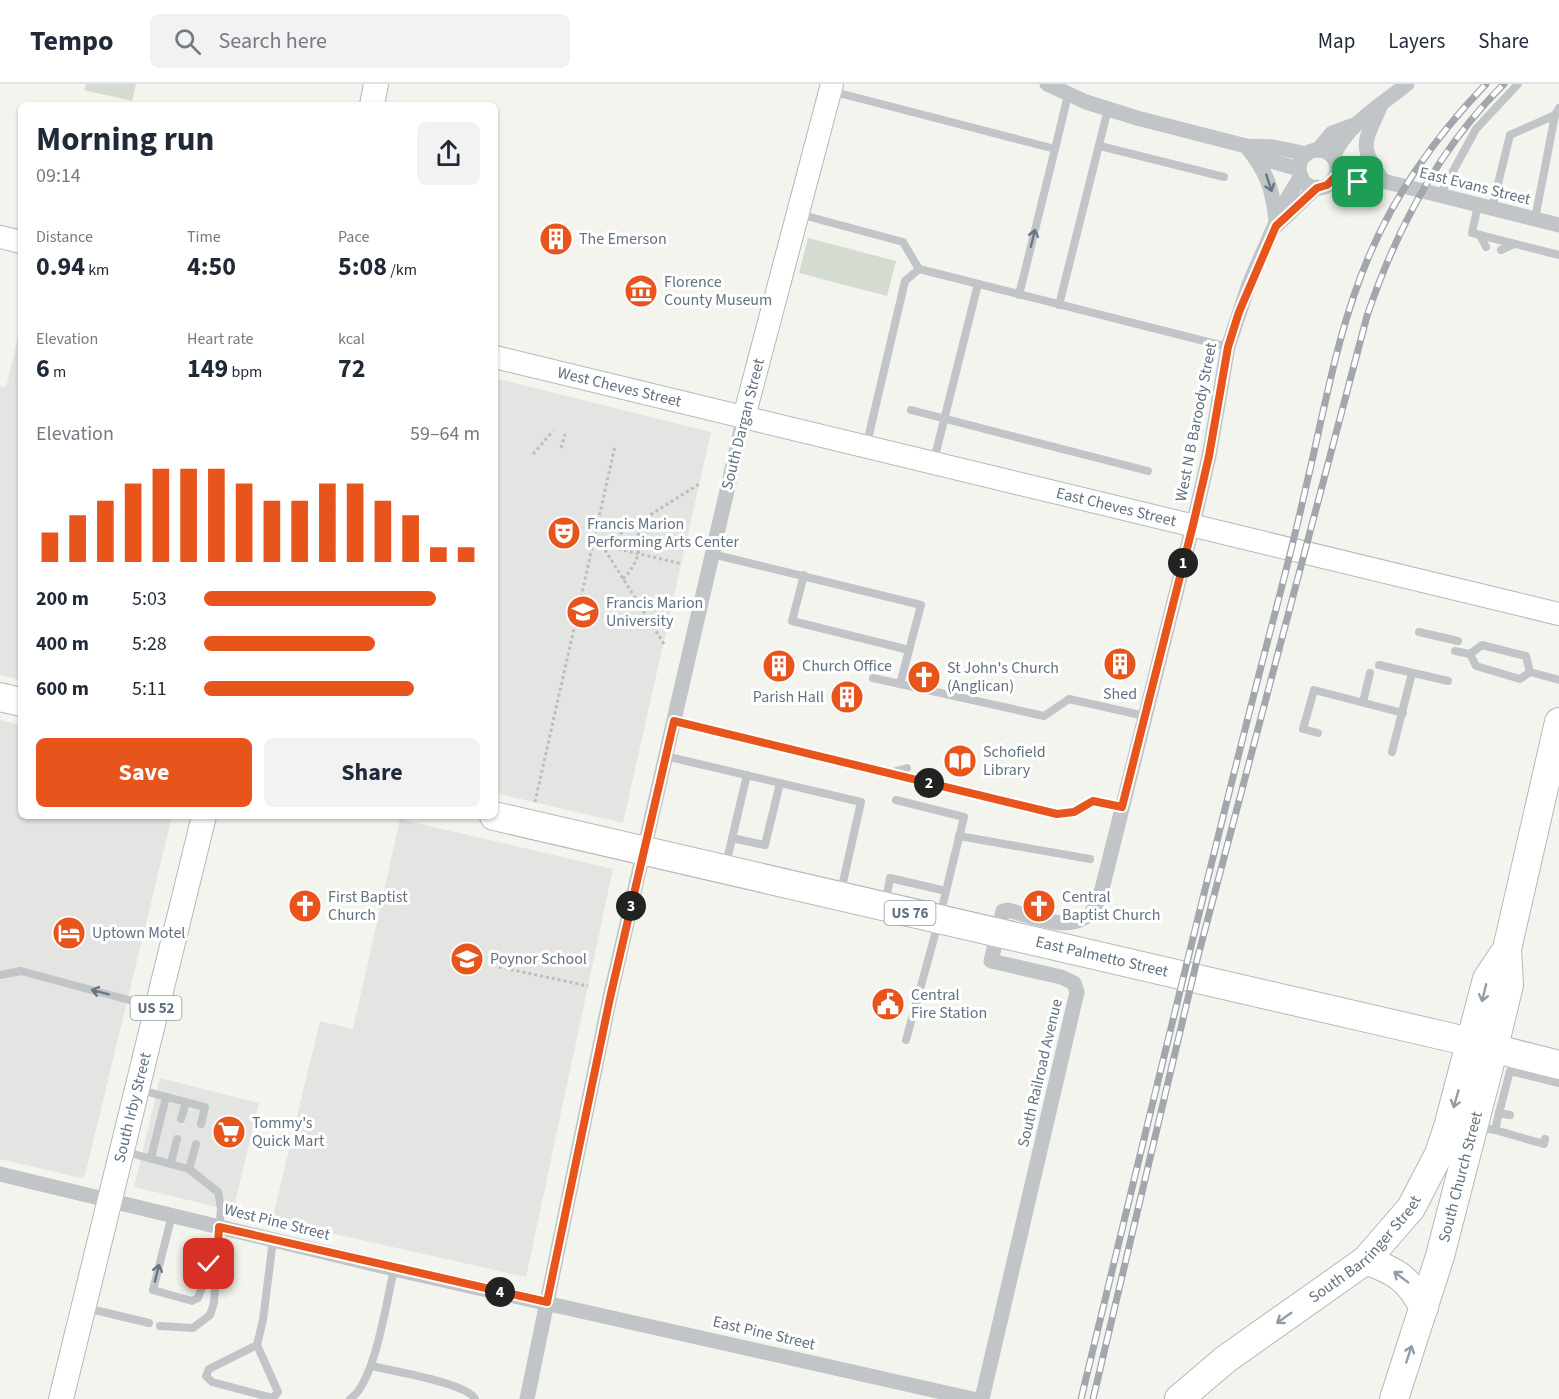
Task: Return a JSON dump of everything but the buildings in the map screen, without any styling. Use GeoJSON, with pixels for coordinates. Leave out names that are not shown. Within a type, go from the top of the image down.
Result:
{"type":"FeatureCollection","features":[{"type":"Feature","properties":{"kind":"highway"},"geometry":{"type":"LineString","coordinates":[[0,697],[18,701]]}},
{"type":"Feature","properties":{"kind":"highway","name":"South Church Street"},"geometry":{"type":"LineString","coordinates":[[1394,1399],[1495,1099],[1498,1053],[1487,979],[1507,950],[1559,722]]}},
{"type":"Feature","properties":{"kind":"highway","name":"US 76"},"geometry":{"type":"LineString","coordinates":[[498,817],[643,852]]}},
{"type":"Feature","properties":{"kind":"highway","name":"East Palmetto Street"},"geometry":{"type":"LineString","coordinates":[[643,852],[998,933],[1498,1053],[1559,1065]]}},
{"type":"Feature","properties":{"kind":"highway","name":"South Barringer Street"},"geometry":{"type":"LineString","coordinates":[[1179,1399],[1226,1359],[1366,1260],[1392,1233],[1427,1180],[1448,1127],[1498,1053]]}},
{"type":"Feature","properties":{"kind":"highway"},"geometry":{"type":"LineString","coordinates":[[1366,1260],[1401,1276],[1413,1287],[1424,1308]]}},
{"type":"Feature","properties":{"kind":"main road"},"geometry":{"type":"LineString","coordinates":[[373,102],[376,84]]}},
{"type":"Feature","properties":{"kind":"main road","name":"South Dargan Street"},"geometry":{"type":"LineString","coordinates":[[744,417],[831,87]]}},
{"type":"Feature","properties":{"kind":"main road"},"geometry":{"type":"LineString","coordinates":[[0,237],[18,241]]}},
{"type":"Feature","properties":{"kind":"main road","name":"West Cheves Street"},"geometry":{"type":"LineString","coordinates":[[498,358],[744,417]]}},
{"type":"Feature","properties":{"kind":"main road","name":"East Cheves Street"},"geometry":{"type":"LineString","coordinates":[[744,417],[1559,615]]}},
{"type":"Feature","properties":{"kind":"main road","name":"South Irby Street"},"geometry":{"type":"LineString","coordinates":[[61,1399],[203,819]]}},
{"type":"Feature","properties":{"kind":"street"},"geometry":{"type":"LineString","coordinates":[[1047,84],[1068,95],[1108,109],[1246,146],[1313,152],[1334,159]]}},
{"type":"Feature","properties":{"kind":"street"},"geometry":{"type":"LineString","coordinates":[[1300,172],[1313,152],[1332,133],[1355,125],[1407,84]]}},
{"type":"Feature","properties":{"kind":"street"},"geometry":{"type":"LineString","coordinates":[[1381,105],[1365,145],[1368,158],[1383,181]]}},
{"type":"Feature","properties":{"kind":"street"},"geometry":{"type":"LineString","coordinates":[[1246,146],[1271,161],[1300,172],[1307,184],[1317,188],[1327,185],[1334,178],[1334,159],[1355,125]]}},
{"type":"Feature","properties":{"kind":"street"},"geometry":{"type":"LineString","coordinates":[[1246,146],[1265,170],[1270,183],[1276,226]]}},
{"type":"Feature","properties":{"kind":"street","name":"East Evans Street"},"geometry":{"type":"LineString","coordinates":[[1334,159],[1383,181]]}},
{"type":"Feature","properties":{"kind":"street","name":"West N B Baroody Street"},"geometry":{"type":"LineString","coordinates":[[1193,525],[1209,456],[1228,347],[1249,284],[1300,172]]}},
{"type":"Feature","properties":{"kind":"street","name":"East Evans Street"},"geometry":{"type":"LineString","coordinates":[[1334,178],[1383,181],[1559,225]]}},
{"type":"Feature","properties":{"kind":"street","name":"West N B Baroody Street"},"geometry":{"type":"LineString","coordinates":[[1276,226],[1317,188]]}},
{"type":"Feature","properties":{"kind":"street","name":"South Dargan Street"},"geometry":{"type":"LineString","coordinates":[[527,1399],[643,852],[744,417]]}},
{"type":"Feature","properties":{"kind":"street","name":"South Railroad Avenue"},"geometry":{"type":"LineString","coordinates":[[982,1399],[1077,992],[1074,983],[1061,977],[992,961],[998,933],[1004,911],[1008,910],[1066,922],[1076,921],[1090,914],[1102,889],[1193,525]]}},
{"type":"Feature","properties":{"kind":"street","name":"West Pine Street"},"geometry":{"type":"LineString","coordinates":[[0,1174],[394,1269],[547,1302]]}},
{"type":"Feature","properties":{"kind":"street","name":"East Pine Street"},"geometry":{"type":"LineString","coordinates":[[547,1302],[973,1399]]}},
{"type":"Feature","properties":{"kind":"lane"},"geometry":{"type":"LineString","coordinates":[[1440,195],[1476,129],[1518,84]]}},
{"type":"Feature","properties":{"kind":"lane"},"geometry":{"type":"LineString","coordinates":[[831,87],[1055,149]]}},
{"type":"Feature","properties":{"kind":"lane"},"geometry":{"type":"LineString","coordinates":[[1020,295],[1068,95]]}},
{"type":"Feature","properties":{"kind":"lane"},"geometry":{"type":"LineString","coordinates":[[1059,305],[1108,109]]}},
{"type":"Feature","properties":{"kind":"lane"},"geometry":{"type":"LineString","coordinates":[[1557,111],[1510,135],[1485,206],[1472,233],[1559,255]]}},
{"type":"Feature","properties":{"kind":"lane"},"geometry":{"type":"LineString","coordinates":[[1534,219],[1557,111]]}},
{"type":"Feature","properties":{"kind":"lane"},"geometry":{"type":"LineString","coordinates":[[1100,146],[1224,177]]}},
{"type":"Feature","properties":{"kind":"lane"},"geometry":{"type":"LineString","coordinates":[[797,214],[903,242],[919,269],[1228,347]]}},
{"type":"Feature","properties":{"kind":"lane"},"geometry":{"type":"LineString","coordinates":[[1480,235],[1486,247]]}},
{"type":"Feature","properties":{"kind":"lane"},"geometry":{"type":"LineString","coordinates":[[1501,250],[1514,244]]}},
{"type":"Feature","properties":{"kind":"lane"},"geometry":{"type":"LineString","coordinates":[[866,447],[904,281],[919,269]]}},
{"type":"Feature","properties":{"kind":"lane"},"geometry":{"type":"LineString","coordinates":[[934,463],[978,284]]}},
{"type":"Feature","properties":{"kind":"lane"},"geometry":{"type":"LineString","coordinates":[[911,410],[1148,471]]}},
{"type":"Feature","properties":{"kind":"lane"},"geometry":{"type":"LineString","coordinates":[[712,554],[921,604],[900,684]]}},
{"type":"Feature","properties":{"kind":"lane"},"geometry":{"type":"LineString","coordinates":[[804,575],[792,621],[909,650]]}},
{"type":"Feature","properties":{"kind":"lane"},"geometry":{"type":"LineString","coordinates":[[1419,632],[1458,641]]}},
{"type":"Feature","properties":{"kind":"lane"},"geometry":{"type":"LineString","coordinates":[[1455,651],[1470,654],[1482,645],[1526,656],[1530,672]]}},
{"type":"Feature","properties":{"kind":"lane"},"geometry":{"type":"LineString","coordinates":[[1470,654],[1476,666],[1520,679],[1530,672]]}},
{"type":"Feature","properties":{"kind":"lane"},"geometry":{"type":"LineString","coordinates":[[1379,665],[1448,681]]}},
{"type":"Feature","properties":{"kind":"lane"},"geometry":{"type":"LineString","coordinates":[[1530,672],[1559,680]]}},
{"type":"Feature","properties":{"kind":"lane"},"geometry":{"type":"LineString","coordinates":[[1363,702],[1370,673]]}},
{"type":"Feature","properties":{"kind":"lane"},"geometry":{"type":"LineString","coordinates":[[1392,752],[1412,673]]}},
{"type":"Feature","properties":{"kind":"lane"},"geometry":{"type":"LineString","coordinates":[[873,678],[1044,716],[1070,699],[1145,716]]}},
{"type":"Feature","properties":{"kind":"lane"},"geometry":{"type":"LineString","coordinates":[[1318,733],[1303,729],[1314,690],[1402,713]]}},
{"type":"Feature","properties":{"kind":"lane"},"geometry":{"type":"LineString","coordinates":[[674,721],[1057,814],[1074,812],[1093,801],[1122,807]]}},
{"type":"Feature","properties":{"kind":"lane"},"geometry":{"type":"LineString","coordinates":[[666,756],[861,802],[840,897]]}},
{"type":"Feature","properties":{"kind":"lane"},"geometry":{"type":"LineString","coordinates":[[888,773],[907,768]]}},
{"type":"Feature","properties":{"kind":"lane"},"geometry":{"type":"LineString","coordinates":[[923,772],[929,783]]}},
{"type":"Feature","properties":{"kind":"lane"},"geometry":{"type":"LineString","coordinates":[[724,870],[739,821],[747,775]]}},
{"type":"Feature","properties":{"kind":"lane"},"geometry":{"type":"LineString","coordinates":[[732,838],[765,845],[768,814],[780,783]]}},
{"type":"Feature","properties":{"kind":"lane"},"geometry":{"type":"LineString","coordinates":[[896,800],[964,817],[906,1040]]}},
{"type":"Feature","properties":{"kind":"lane"},"geometry":{"type":"LineString","coordinates":[[959,836],[1090,859]]}},
{"type":"Feature","properties":{"kind":"lane"},"geometry":{"type":"LineString","coordinates":[[884,907],[890,878],[946,891]]}},
{"type":"Feature","properties":{"kind":"lane"},"geometry":{"type":"LineString","coordinates":[[0,975],[21,971],[156,1007]]}},
{"type":"Feature","properties":{"kind":"lane"},"geometry":{"type":"LineString","coordinates":[[1498,1053],[1559,1085]]}},
{"type":"Feature","properties":{"kind":"lane"},"geometry":{"type":"LineString","coordinates":[[136,1089],[205,1107],[201,1124]]}},
{"type":"Feature","properties":{"kind":"lane"},"geometry":{"type":"LineString","coordinates":[[151,1158],[166,1097]]}},
{"type":"Feature","properties":{"kind":"lane"},"geometry":{"type":"LineString","coordinates":[[1495,1099],[1510,1115]]}},
{"type":"Feature","properties":{"kind":"lane"},"geometry":{"type":"LineString","coordinates":[[181,1119],[186,1102]]}},
{"type":"Feature","properties":{"kind":"lane"},"geometry":{"type":"LineString","coordinates":[[1485,1128],[1544,1144],[1545,1139]]}},
{"type":"Feature","properties":{"kind":"lane"},"geometry":{"type":"LineString","coordinates":[[171,1163],[177,1139]]}},
{"type":"Feature","properties":{"kind":"lane"},"geometry":{"type":"LineString","coordinates":[[189,1169],[196,1144]]}},
{"type":"Feature","properties":{"kind":"lane"},"geometry":{"type":"LineString","coordinates":[[121,1150],[189,1169],[218,1192],[218,1246],[214,1304],[210,1315],[193,1328],[160,1326]]}},
{"type":"Feature","properties":{"kind":"lane"},"geometry":{"type":"LineString","coordinates":[[172,1215],[153,1290],[192,1301],[198,1298],[209,1264],[218,1246]]}},
{"type":"Feature","properties":{"kind":"lane"},"geometry":{"type":"LineString","coordinates":[[257,1345],[209,1369],[206,1376],[212,1382],[273,1398],[278,1392],[257,1345],[263,1320],[273,1240]]}},
{"type":"Feature","properties":{"kind":"lane"},"geometry":{"type":"LineString","coordinates":[[357,1398],[372,1366],[394,1269]]}},
{"type":"Feature","properties":{"kind":"lane"},"geometry":{"type":"LineString","coordinates":[[83,1307],[149,1323]]}},
{"type":"Feature","properties":{"kind":"lane"},"geometry":{"type":"LineString","coordinates":[[372,1366],[460,1387],[473,1394],[476,1399]]}},
{"type":"Feature","properties":{"kind":"path"},"geometry":{"type":"LineString","coordinates":[[533,454],[553,431]]}},
{"type":"Feature","properties":{"kind":"path"},"geometry":{"type":"LineString","coordinates":[[561,448],[565,434]]}},
{"type":"Feature","properties":{"kind":"path"},"geometry":{"type":"LineString","coordinates":[[535,802],[591,542],[615,446]]}},
{"type":"Feature","properties":{"kind":"path"},"geometry":{"type":"LineString","coordinates":[[602,545],[701,483]]}},
{"type":"Feature","properties":{"kind":"path"},"geometry":{"type":"LineString","coordinates":[[623,579],[635,565],[638,554],[640,538],[636,524]]}},
{"type":"Feature","properties":{"kind":"path"},"geometry":{"type":"LineString","coordinates":[[591,542],[682,564]]}},
{"type":"Feature","properties":{"kind":"path"},"geometry":{"type":"LineString","coordinates":[[602,545],[664,645]]}},
{"type":"Feature","properties":{"kind":"path"},"geometry":{"type":"LineString","coordinates":[[499,967],[588,987]]}},
{"type":"Feature","properties":{"kind":"shaded area"},"geometry":{"type":"Polygon","coordinates":[[[86,84],[136,84],[132,101],[84,90],[86,84]]]}},
{"type":"Feature","properties":{"kind":"shaded area"},"geometry":{"type":"Polygon","coordinates":[[[808,238],[896,261],[887,296],[799,273],[808,238]]]}},
{"type":"Feature","properties":{"kind":"shaded area"},"geometry":{"type":"Polygon","coordinates":[[[18,338],[18,679],[0,675],[0,386],[6,387],[18,338]]]}},
{"type":"Feature","properties":{"kind":"shaded area","name":"Francis Marion University"},"geometry":{"type":"Polygon","coordinates":[[[498,379],[711,432],[623,823],[498,794],[498,379]]]}},
{"type":"Feature","properties":{"kind":"shaded area"},"geometry":{"type":"Polygon","coordinates":[[[0,720],[18,724],[18,819],[171,819],[85,1175],[81,1178],[0,1159],[0,720]]]}},
{"type":"Feature","properties":{"kind":"shaded area"},"geometry":{"type":"Polygon","coordinates":[[[400,819],[613,869],[526,1277],[272,1220],[320,1021],[353,1029],[400,819]]]}},
{"type":"Feature","properties":{"kind":"shaded area"},"geometry":{"type":"Polygon","coordinates":[[[160,1078],[259,1103],[233,1211],[134,1187],[160,1078]]]}},
{"type":"Feature","properties":{"kind":"railway"},"geometry":{"type":"LineString","coordinates":[[1081,1399],[1348,313],[1369,256],[1405,187],[1451,123],[1486,84]]}},
{"type":"Feature","properties":{"kind":"railway"},"geometry":{"type":"LineString","coordinates":[[1093,1399],[1197,960],[1367,316],[1392,252],[1422,192],[1459,135],[1504,84]]}},
{"type":"Feature","properties":{"kind":"place","name":"The Emerson"},"geometry":{"type":"Point","coordinates":[556,239]}},
{"type":"Feature","properties":{"kind":"place","name":"Florence County Museum"},"geometry":{"type":"Point","coordinates":[641,291]}},
{"type":"Feature","properties":{"kind":"place","name":"Francis Marion Performing Arts Center"},"geometry":{"type":"Point","coordinates":[564,533]}},
{"type":"Feature","properties":{"kind":"place","name":"Francis Marion University"},"geometry":{"type":"Point","coordinates":[583,612]}},
{"type":"Feature","properties":{"kind":"place","name":"Shed"},"geometry":{"type":"Point","coordinates":[1120,664]}},
{"type":"Feature","properties":{"kind":"place","name":"Church Office"},"geometry":{"type":"Point","coordinates":[779,666]}},
{"type":"Feature","properties":{"kind":"place","name":"St John's Church (Anglican)"},"geometry":{"type":"Point","coordinates":[924,677]}},
{"type":"Feature","properties":{"kind":"place","name":"Parish Hall"},"geometry":{"type":"Point","coordinates":[847,697]}},
{"type":"Feature","properties":{"kind":"place","name":"Schofield Library"},"geometry":{"type":"Point","coordinates":[960,761]}},
{"type":"Feature","properties":{"kind":"place","name":"First Baptist Church"},"geometry":{"type":"Point","coordinates":[305,906]}},
{"type":"Feature","properties":{"kind":"place","name":"Central Baptist Church"},"geometry":{"type":"Point","coordinates":[1039,906]}},
{"type":"Feature","properties":{"kind":"place","name":"Uptown Motel"},"geometry":{"type":"Point","coordinates":[69,933]}},
{"type":"Feature","properties":{"kind":"place","name":"Poynor School"},"geometry":{"type":"Point","coordinates":[467,959]}},
{"type":"Feature","properties":{"kind":"place","name":"Central Fire Station"},"geometry":{"type":"Point","coordinates":[888,1004]}},
{"type":"Feature","properties":{"kind":"place","name":"Tommy's Quick Mart"},"geometry":{"type":"Point","coordinates":[229,1132]}},
{"type":"Feature","properties":{"kind":"route"},"geometry":{"type":"LineString","coordinates":[[209,1264],[218,1246],[219,1227],[394,1269],[547,1302],[610,998],[674,721],[1057,814],[1074,812],[1093,801],[1122,807],[1209,456],[1228,347],[1249,284],[1276,226],[1317,188],[1327,185],[1334,178],[1358,182]]}}]}
